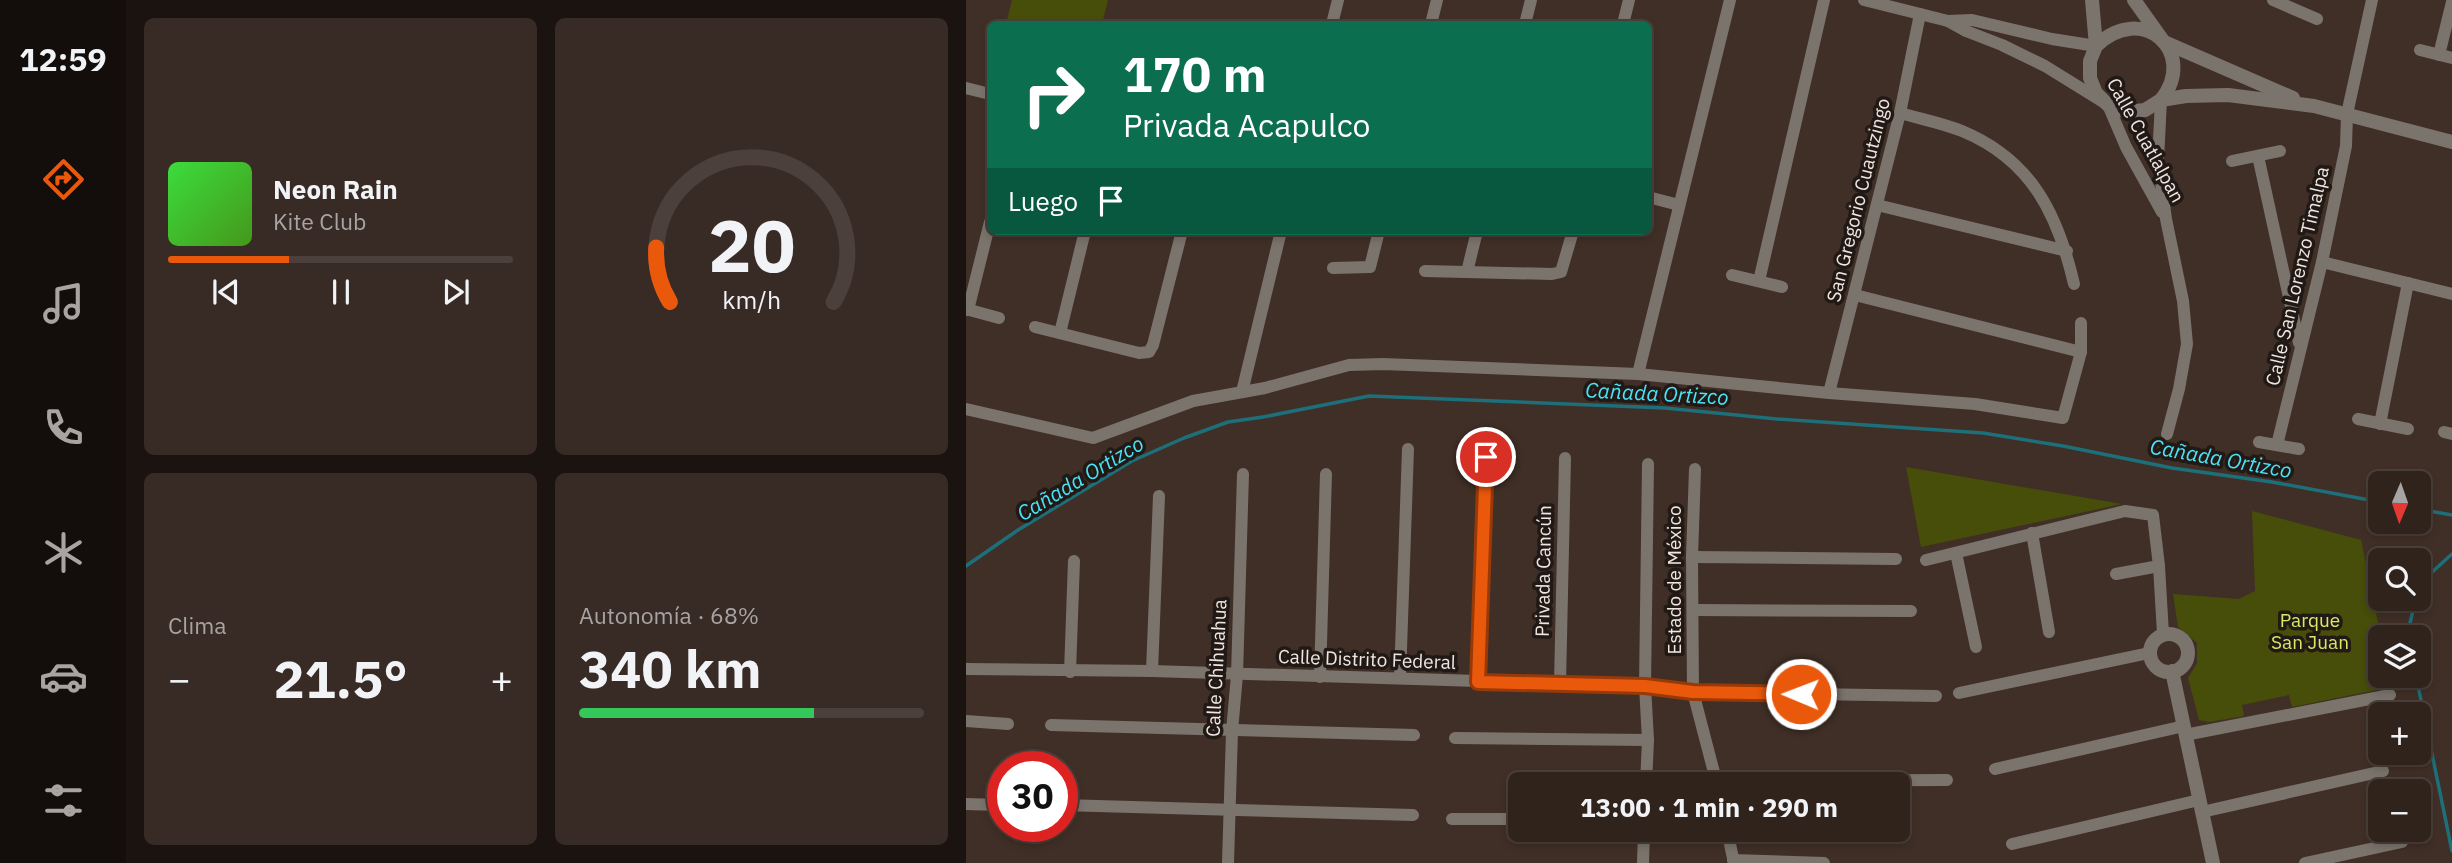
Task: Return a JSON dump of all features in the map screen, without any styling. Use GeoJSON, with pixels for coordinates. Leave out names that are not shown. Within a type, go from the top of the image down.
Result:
{"type":"FeatureCollection","features":[{"type":"Feature","properties":{"kind":"street"},"geometry":{"type":"LineString","coordinates":[[1333,21],[1338,0]]}},
{"type":"Feature","properties":{"kind":"street"},"geometry":{"type":"LineString","coordinates":[[1433,21],[1437,0]]}},
{"type":"Feature","properties":{"kind":"street"},"geometry":{"type":"LineString","coordinates":[[1526,21],[1531,0]]}},
{"type":"Feature","properties":{"kind":"street"},"geometry":{"type":"LineString","coordinates":[[1624,21],[1629,0]]}},
{"type":"Feature","properties":{"kind":"street"},"geometry":{"type":"LineString","coordinates":[[1638,374],[1730,0]]}},
{"type":"Feature","properties":{"kind":"street"},"geometry":{"type":"LineString","coordinates":[[1759,281],[1824,0]]}},
{"type":"Feature","properties":{"kind":"street"},"geometry":{"type":"LineString","coordinates":[[1864,0],[1948,21],[2045,66],[2108,105],[2126,112],[2145,110],[2161,100],[2186,96],[2228,95],[2314,106],[2452,142]]}},
{"type":"Feature","properties":{"kind":"street","name":"Calle Cuatlalpan"},"geometry":{"type":"LineString","coordinates":[[2092,0],[2096,46],[2090,61],[2090,78],[2096,93],[2108,105],[2126,146],[2166,219]]}},
{"type":"Feature","properties":{"kind":"street"},"geometry":{"type":"LineString","coordinates":[[2134,0],[2164,42]]}},
{"type":"Feature","properties":{"kind":"street"},"geometry":{"type":"LineString","coordinates":[[2273,0],[2300,6],[2317,19]]}},
{"type":"Feature","properties":{"kind":"street","name":"Calle San Lorenzo Timalpa"},"geometry":{"type":"LineString","coordinates":[[2277,445],[2322,261],[2346,146],[2347,114],[2372,0]]}},
{"type":"Feature","properties":{"kind":"street"},"geometry":{"type":"LineString","coordinates":[[2420,50],[2446,56],[2452,2]]}},
{"type":"Feature","properties":{"kind":"street","name":"San Gregorio Cuautzingo"},"geometry":{"type":"LineString","coordinates":[[1829,393],[1878,205],[1920,14]]}},
{"type":"Feature","properties":{"kind":"street"},"geometry":{"type":"LineString","coordinates":[[1948,21],[1972,20],[2052,39],[2096,46],[2114,32],[2137,27],[2262,86],[2314,106]]}},
{"type":"Feature","properties":{"kind":"street","name":"Calle Cuatlalpan"},"geometry":{"type":"LineString","coordinates":[[2164,42],[2172,55],[2174,67],[2173,79],[2161,100],[2158,160],[2166,219]]}},
{"type":"Feature","properties":{"kind":"street"},"geometry":{"type":"LineString","coordinates":[[966,88],[987,93]]}},
{"type":"Feature","properties":{"kind":"street"},"geometry":{"type":"LineString","coordinates":[[1900,113],[1964,132],[2001,154],[2023,173],[2054,216],[2067,251],[2074,284]]}},
{"type":"Feature","properties":{"kind":"street"},"geometry":{"type":"LineString","coordinates":[[2232,161],[2280,151]]}},
{"type":"Feature","properties":{"kind":"street"},"geometry":{"type":"LineString","coordinates":[[2258,156],[2300,349]]}},
{"type":"Feature","properties":{"kind":"street"},"geometry":{"type":"LineString","coordinates":[[1652,198],[1679,205]]}},
{"type":"Feature","properties":{"kind":"street"},"geometry":{"type":"LineString","coordinates":[[1878,205],[2067,251]]}},
{"type":"Feature","properties":{"kind":"street"},"geometry":{"type":"LineString","coordinates":[[2166,219],[2183,301],[2187,344],[2167,434]]}},
{"type":"Feature","properties":{"kind":"street"},"geometry":{"type":"LineString","coordinates":[[987,233],[967,310],[999,318]]}},
{"type":"Feature","properties":{"kind":"street"},"geometry":{"type":"LineString","coordinates":[[1060,333],[1084,235]]}},
{"type":"Feature","properties":{"kind":"street"},"geometry":{"type":"LineString","coordinates":[[1035,327],[1139,353],[1149,352],[1181,235]]}},
{"type":"Feature","properties":{"kind":"street"},"geometry":{"type":"LineString","coordinates":[[1242,392],[1280,235]]}},
{"type":"Feature","properties":{"kind":"street"},"geometry":{"type":"LineString","coordinates":[[1333,268],[1370,267],[1378,235]]}},
{"type":"Feature","properties":{"kind":"street"},"geometry":{"type":"LineString","coordinates":[[1467,272],[1476,235]]}},
{"type":"Feature","properties":{"kind":"street"},"geometry":{"type":"LineString","coordinates":[[1425,271],[1561,272],[1572,235]]}},
{"type":"Feature","properties":{"kind":"street"},"geometry":{"type":"LineString","coordinates":[[2322,261],[2452,294]]}},
{"type":"Feature","properties":{"kind":"street"},"geometry":{"type":"LineString","coordinates":[[1732,275],[1782,287]]}},
{"type":"Feature","properties":{"kind":"street"},"geometry":{"type":"LineString","coordinates":[[2380,424],[2408,283]]}},
{"type":"Feature","properties":{"kind":"street"},"geometry":{"type":"LineString","coordinates":[[1855,295],[2081,352]]}},
{"type":"Feature","properties":{"kind":"street"},"geometry":{"type":"LineString","coordinates":[[966,409],[1093,438],[1193,401],[1265,388],[1349,365],[1638,374],[1975,404],[2063,418],[2081,352],[2081,323]]}},
{"type":"Feature","properties":{"kind":"street"},"geometry":{"type":"LineString","coordinates":[[2358,419],[2408,429]]}},
{"type":"Feature","properties":{"kind":"street"},"geometry":{"type":"LineString","coordinates":[[2259,442],[2299,449]]}},
{"type":"Feature","properties":{"kind":"street"},"geometry":{"type":"LineString","coordinates":[[1400,678],[1408,449]]}},
{"type":"Feature","properties":{"kind":"street"},"geometry":{"type":"LineString","coordinates":[[1478,682],[1486,457]]}},
{"type":"Feature","properties":{"kind":"street","name":"Privada Cancún"},"geometry":{"type":"LineString","coordinates":[[1560,684],[1565,458]]}},
{"type":"Feature","properties":{"kind":"street"},"geometry":{"type":"LineString","coordinates":[[1647,772],[1648,464]]}},
{"type":"Feature","properties":{"kind":"street","name":"Estado de México"},"geometry":{"type":"LineString","coordinates":[[1695,469],[1692,557],[1693,692],[1714,772]]}},
{"type":"Feature","properties":{"kind":"street","name":"Calle Chihuahua"},"geometry":{"type":"LineString","coordinates":[[1228,863],[1243,474]]}},
{"type":"Feature","properties":{"kind":"street"},"geometry":{"type":"LineString","coordinates":[[1320,677],[1326,474]]}},
{"type":"Feature","properties":{"kind":"street"},"geometry":{"type":"LineString","coordinates":[[1152,671],[1159,496]]}},
{"type":"Feature","properties":{"kind":"street"},"geometry":{"type":"LineString","coordinates":[[1926,560],[2125,512],[2152,515],[2159,566],[2163,634]]}},
{"type":"Feature","properties":{"kind":"street"},"geometry":{"type":"LineString","coordinates":[[2032,533],[2049,632]]}},
{"type":"Feature","properties":{"kind":"street"},"geometry":{"type":"LineString","coordinates":[[1956,553],[1976,648]]}},
{"type":"Feature","properties":{"kind":"street"},"geometry":{"type":"LineString","coordinates":[[1692,557],[1896,559]]}},
{"type":"Feature","properties":{"kind":"street"},"geometry":{"type":"LineString","coordinates":[[1070,672],[1074,561]]}},
{"type":"Feature","properties":{"kind":"street"},"geometry":{"type":"LineString","coordinates":[[2116,574],[2159,566]]}},
{"type":"Feature","properties":{"kind":"street"},"geometry":{"type":"LineString","coordinates":[[1693,610],[1911,611]]}},
{"type":"Feature","properties":{"kind":"street"},"geometry":{"type":"LineString","coordinates":[[2163,634],[2175,635],[2188,649],[2186,661],[2178,670],[2160,670],[2149,653],[2153,642],[2163,634]]}},
{"type":"Feature","properties":{"kind":"street"},"geometry":{"type":"LineString","coordinates":[[1959,693],[2149,653]]}},
{"type":"Feature","properties":{"kind":"street","name":"Calle Distrito Federal"},"geometry":{"type":"LineString","coordinates":[[966,669],[1152,671],[1645,686],[1693,692],[1936,696]]}},
{"type":"Feature","properties":{"kind":"street"},"geometry":{"type":"LineString","coordinates":[[2172,671],[2213,863]]}},
{"type":"Feature","properties":{"kind":"street"},"geometry":{"type":"LineString","coordinates":[[1995,769],[2185,731],[2390,695]]}},
{"type":"Feature","properties":{"kind":"street"},"geometry":{"type":"LineString","coordinates":[[966,721],[1008,723]]}},
{"type":"Feature","properties":{"kind":"street"},"geometry":{"type":"LineString","coordinates":[[1051,725],[1415,734]]}},
{"type":"Feature","properties":{"kind":"street"},"geometry":{"type":"LineString","coordinates":[[1455,738],[1648,740]]}},
{"type":"Feature","properties":{"kind":"street"},"geometry":{"type":"LineString","coordinates":[[2012,844],[2383,771]]}},
{"type":"Feature","properties":{"kind":"street"},"geometry":{"type":"LineString","coordinates":[[1910,780],[1947,780]]}},
{"type":"Feature","properties":{"kind":"street"},"geometry":{"type":"LineString","coordinates":[[966,804],[987,805]]}},
{"type":"Feature","properties":{"kind":"street"},"geometry":{"type":"LineString","coordinates":[[1078,806],[1413,815]]}},
{"type":"Feature","properties":{"kind":"street"},"geometry":{"type":"LineString","coordinates":[[1452,819],[1508,819]]}},
{"type":"Feature","properties":{"kind":"street"},"geometry":{"type":"LineString","coordinates":[[1643,863],[1644,842]]}},
{"type":"Feature","properties":{"kind":"street"},"geometry":{"type":"LineString","coordinates":[[1729,842],[1733,861],[1824,863]]}},
{"type":"Feature","properties":{"kind":"street"},"geometry":{"type":"LineString","coordinates":[[2305,863],[2402,842]]}},
{"type":"Feature","properties":{"kind":"green space"},"geometry":{"type":"Polygon","coordinates":[[[1012,0],[1108,0],[1103,21],[1007,21],[1012,0]]]}},
{"type":"Feature","properties":{"kind":"green space"},"geometry":{"type":"Polygon","coordinates":[[[1906,467],[2122,504],[1921,547],[1906,467]]]}},
{"type":"Feature","properties":{"kind":"green space","name":"Parque San Juan"},"geometry":{"type":"Polygon","coordinates":[[[2252,511],[2361,540],[2368,574],[2368,611],[2376,611],[2379,625],[2368,625],[2368,688],[2386,688],[2292,707],[2289,695],[2242,705],[2244,716],[2209,722],[2199,720],[2188,678],[2197,663],[2197,643],[2178,627],[2173,594],[2239,599],[2255,591],[2252,511]]]}},
{"type":"Feature","properties":{"kind":"waterway","name":"Cañada Ortizco"},"geometry":{"type":"LineString","coordinates":[[966,566],[1018,530],[1132,461],[1184,438],[1228,422],[1369,396],[1665,408],[1777,419],[1983,433],[2172,468],[2272,482],[2368,500]]}},
{"type":"Feature","properties":{"kind":"waterway","name":"Cañada Ortizco"},"geometry":{"type":"LineString","coordinates":[[2431,511],[2452,515]]}},
{"type":"Feature","properties":{"kind":"waterway"},"geometry":{"type":"LineString","coordinates":[[2431,573],[2452,554]]}},
{"type":"Feature","properties":{"kind":"waterway"},"geometry":{"type":"LineString","coordinates":[[2410,625],[2413,611]]}},
{"type":"Feature","properties":{"kind":"waterway"},"geometry":{"type":"LineString","coordinates":[[2418,688],[2452,851]]}},
{"type":"Feature","properties":{"kind":"route"},"geometry":{"type":"LineString","coordinates":[[1486,457],[1478,682],[1645,686],[1693,692],[1801,694]]}}]}
